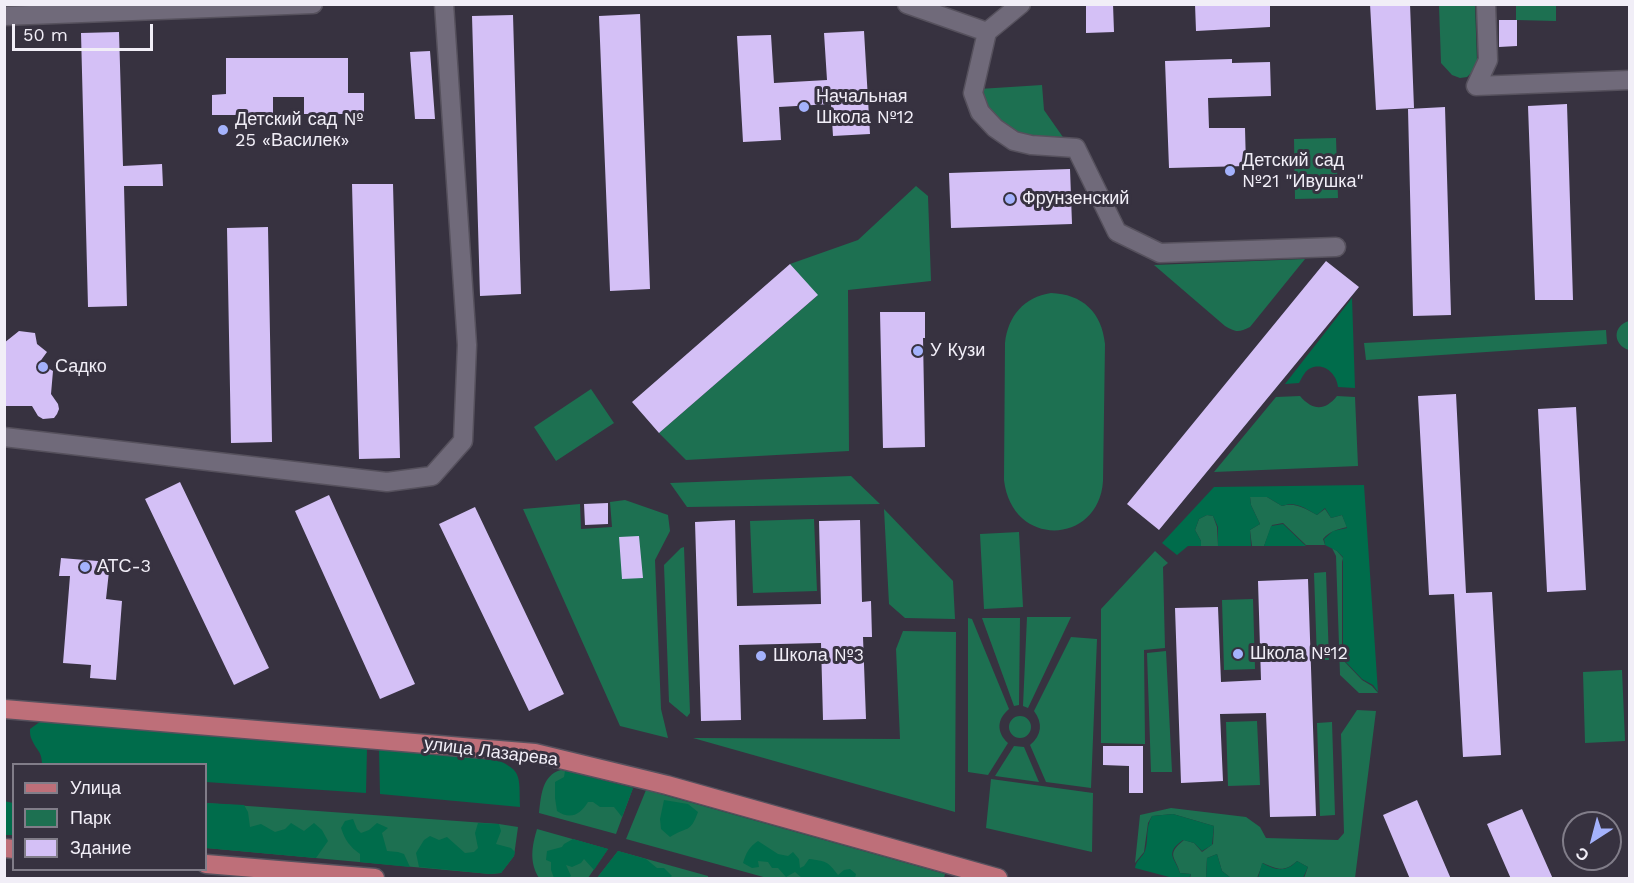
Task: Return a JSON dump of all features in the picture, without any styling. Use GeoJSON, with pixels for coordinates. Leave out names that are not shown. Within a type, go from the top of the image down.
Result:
{"type":"FeatureCollection","features":[{"type":"Feature","properties":{"kind":"main road","name":"улица Лазарева"},"geometry":{"type":"LineString","coordinates":[[4,709],[535,753],[667,785],[998,879]]}},
{"type":"Feature","properties":{"kind":"main road"},"geometry":{"type":"LineString","coordinates":[[207,864],[375,879]]}},
{"type":"Feature","properties":{"kind":"street"},"geometry":{"type":"LineString","coordinates":[[4,16],[313,4]]}},
{"type":"Feature","properties":{"kind":"street"},"geometry":{"type":"LineString","coordinates":[[4,437],[387,482],[432,476],[464,441],[467,345],[444,4]]}},
{"type":"Feature","properties":{"kind":"street"},"geometry":{"type":"LineString","coordinates":[[907,4],[987,32]]}},
{"type":"Feature","properties":{"kind":"street"},"geometry":{"type":"LineString","coordinates":[[1021,4],[987,32],[972,93],[980,112],[995,128],[1014,141],[1031,145],[1076,148],[1117,232],[1160,254],[1336,247]]}},
{"type":"Feature","properties":{"kind":"street"},"geometry":{"type":"LineString","coordinates":[[1486,4],[1488,60],[1476,86],[1629,80]]}},
{"type":"Feature","properties":{"kind":"green space"},"geometry":{"type":"Polygon","coordinates":[[[1439,5],[1475,5],[1477,61],[1474,70],[1467,77],[1460,78],[1452,75],[1441,63],[1439,5]]]}},
{"type":"Feature","properties":{"kind":"green space"},"geometry":{"type":"Polygon","coordinates":[[[1516,5],[1556,5],[1556,21],[1516,20],[1516,5]]]}},
{"type":"Feature","properties":{"kind":"green space"},"geometry":{"type":"Polygon","coordinates":[[[1042,85],[1044,110],[1065,140],[1016,134],[993,116],[981,100],[979,89],[1042,85]]]}},
{"type":"Feature","properties":{"kind":"green space"},"geometry":{"type":"Polygon","coordinates":[[[1336,138],[1338,198],[1295,199],[1294,139],[1336,138]]]}},
{"type":"Feature","properties":{"kind":"green space"},"geometry":{"type":"Polygon","coordinates":[[[916,186],[928,196],[931,281],[848,290],[849,451],[686,460],[659,433],[817,296],[790,264],[858,240],[916,186]]]}},
{"type":"Feature","properties":{"kind":"green space"},"geometry":{"type":"Polygon","coordinates":[[[1305,259],[1250,327],[1240,331],[1225,326],[1154,265],[1305,259]]]}},
{"type":"Feature","properties":{"kind":"green space"},"geometry":{"type":"Polygon","coordinates":[[[1051,293],[1072,297],[1088,307],[1100,323],[1105,344],[1103,481],[1098,502],[1087,518],[1072,527],[1055,530],[1038,528],[1022,518],[1010,502],[1004,480],[1007,333],[1014,316],[1025,303],[1051,293]]]}},
{"type":"Feature","properties":{"kind":"green space"},"geometry":{"type":"Polygon","coordinates":[[[1352,298],[1355,388],[1338,387],[1333,374],[1321,367],[1309,369],[1299,383],[1285,384],[1352,298]]]}},
{"type":"Feature","properties":{"kind":"green space"},"geometry":{"type":"Polygon","coordinates":[[[1630,321],[1629,350],[1617,340],[1617,331],[1623,323],[1630,321]]]}},
{"type":"Feature","properties":{"kind":"green space"},"geometry":{"type":"Polygon","coordinates":[[[1606,330],[1607,344],[1366,360],[1364,343],[1606,330]]]}},
{"type":"Feature","properties":{"kind":"green space"},"geometry":{"type":"Polygon","coordinates":[[[591,389],[614,423],[556,461],[534,427],[591,389]]]}},
{"type":"Feature","properties":{"kind":"green space"},"geometry":{"type":"Polygon","coordinates":[[[1300,396],[1314,407],[1323,407],[1337,396],[1355,397],[1358,466],[1214,472],[1276,397],[1300,396]]]}},
{"type":"Feature","properties":{"kind":"green space"},"geometry":{"type":"Polygon","coordinates":[[[851,476],[880,504],[687,507],[670,483],[851,476]]]}},
{"type":"Feature","properties":{"kind":"green space"},"geometry":{"type":"Polygon","coordinates":[[[1364,485],[1378,692],[1343,659],[1343,557],[1325,545],[1324,539],[1333,531],[1347,528],[1342,515],[1331,518],[1325,508],[1317,515],[1296,505],[1282,506],[1267,497],[1250,497],[1251,505],[1260,524],[1250,530],[1251,546],[1218,546],[1218,527],[1213,516],[1207,515],[1199,519],[1195,530],[1201,546],[1188,546],[1177,555],[1162,543],[1214,487],[1364,485]]]}},
{"type":"Feature","properties":{"kind":"green space"},"geometry":{"type":"Polygon","coordinates":[[[1250,497],[1267,497],[1282,506],[1304,508],[1317,515],[1325,509],[1331,518],[1342,515],[1347,527],[1328,534],[1323,539],[1325,545],[1306,545],[1283,523],[1272,525],[1264,546],[1252,546],[1250,530],[1260,524],[1251,505],[1250,497]]]}},
{"type":"Feature","properties":{"kind":"green space"},"geometry":{"type":"Polygon","coordinates":[[[625,500],[668,515],[670,531],[655,560],[661,709],[668,738],[620,726],[523,509],[580,504],[581,529],[612,527],[610,502],[625,500]]]}},
{"type":"Feature","properties":{"kind":"green space"},"geometry":{"type":"Polygon","coordinates":[[[884,509],[953,581],[955,619],[905,618],[889,604],[884,509]]]}},
{"type":"Feature","properties":{"kind":"green space"},"geometry":{"type":"Polygon","coordinates":[[[1207,515],[1213,516],[1217,527],[1218,546],[1201,546],[1195,530],[1199,519],[1207,515]]]}},
{"type":"Feature","properties":{"kind":"green space"},"geometry":{"type":"Polygon","coordinates":[[[814,519],[817,591],[753,593],[750,521],[814,519]]]}},
{"type":"Feature","properties":{"kind":"green space"},"geometry":{"type":"Polygon","coordinates":[[[1283,524],[1306,546],[1264,546],[1271,526],[1283,524]]]}},
{"type":"Feature","properties":{"kind":"green space"},"geometry":{"type":"Polygon","coordinates":[[[1019,532],[1023,607],[984,609],[980,534],[1019,532]]]}},
{"type":"Feature","properties":{"kind":"green space"},"geometry":{"type":"Polygon","coordinates":[[[684,547],[690,713],[687,717],[669,702],[664,565],[684,547]]]}},
{"type":"Feature","properties":{"kind":"green space"},"geometry":{"type":"Polygon","coordinates":[[[1332,548],[1343,558],[1342,659],[1378,693],[1359,693],[1340,675],[1336,556],[1332,548]]]}},
{"type":"Feature","properties":{"kind":"green space"},"geometry":{"type":"Polygon","coordinates":[[[1155,551],[1168,563],[1163,567],[1165,648],[1144,650],[1145,744],[1101,743],[1101,609],[1155,551]]]}},
{"type":"Feature","properties":{"kind":"green space"},"geometry":{"type":"Polygon","coordinates":[[[1326,572],[1329,660],[1317,660],[1314,573],[1326,572]]]}},
{"type":"Feature","properties":{"kind":"green space"},"geometry":{"type":"Polygon","coordinates":[[[1253,599],[1255,669],[1224,670],[1222,600],[1253,599]]]}},
{"type":"Feature","properties":{"kind":"green space"},"geometry":{"type":"Polygon","coordinates":[[[1027,617],[1071,617],[1028,708],[1023,706],[1027,617]]]}},
{"type":"Feature","properties":{"kind":"green space"},"geometry":{"type":"Polygon","coordinates":[[[968,618],[972,619],[1009,709],[1002,717],[999,726],[1001,734],[1008,743],[988,775],[968,772],[968,618]]]}},
{"type":"Feature","properties":{"kind":"green space"},"geometry":{"type":"Polygon","coordinates":[[[982,618],[1020,618],[1019,705],[1014,706],[982,618]]]}},
{"type":"Feature","properties":{"kind":"green space"},"geometry":{"type":"Polygon","coordinates":[[[903,631],[956,632],[955,812],[693,738],[900,739],[896,649],[903,631]]]}},
{"type":"Feature","properties":{"kind":"green space"},"geometry":{"type":"Polygon","coordinates":[[[1071,637],[1097,639],[1091,788],[1046,782],[1030,745],[1040,729],[1039,720],[1034,711],[1071,637]]]}},
{"type":"Feature","properties":{"kind":"green space"},"geometry":{"type":"Polygon","coordinates":[[[1166,651],[1172,772],[1151,772],[1147,653],[1166,651]]]}},
{"type":"Feature","properties":{"kind":"green space"},"geometry":{"type":"Polygon","coordinates":[[[1622,670],[1625,741],[1585,743],[1583,672],[1622,670]]]}},
{"type":"Feature","properties":{"kind":"green space"},"geometry":{"type":"Polygon","coordinates":[[[1357,710],[1376,711],[1355,878],[1304,878],[1308,867],[1297,861],[1280,869],[1263,863],[1257,878],[1231,878],[1222,871],[1217,854],[1207,858],[1206,878],[1190,878],[1191,874],[1180,873],[1173,853],[1184,840],[1194,843],[1202,852],[1213,844],[1214,826],[1173,814],[1152,816],[1148,823],[1144,852],[1135,863],[1140,815],[1171,808],[1246,817],[1260,827],[1266,838],[1338,840],[1344,833],[1341,734],[1357,710]]]}},
{"type":"Feature","properties":{"kind":"green space"},"geometry":{"type":"Polygon","coordinates":[[[1020,716],[1028,719],[1031,727],[1028,735],[1020,738],[1012,735],[1009,727],[1012,719],[1020,716]]]}},
{"type":"Feature","properties":{"kind":"green space"},"geometry":{"type":"Polygon","coordinates":[[[41,721],[367,748],[366,793],[207,782],[207,763],[42,763],[41,756],[31,739],[30,729],[41,721]]]}},
{"type":"Feature","properties":{"kind":"green space"},"geometry":{"type":"Polygon","coordinates":[[[1257,721],[1260,785],[1228,786],[1226,722],[1257,721]]]}},
{"type":"Feature","properties":{"kind":"green space"},"geometry":{"type":"Polygon","coordinates":[[[1332,722],[1335,815],[1320,816],[1317,723],[1332,722]]]}},
{"type":"Feature","properties":{"kind":"green space"},"geometry":{"type":"Polygon","coordinates":[[[1014,746],[1024,747],[1039,782],[995,776],[1014,746]]]}},
{"type":"Feature","properties":{"kind":"green space"},"geometry":{"type":"Polygon","coordinates":[[[379,749],[490,757],[508,766],[517,774],[520,787],[520,807],[380,794],[379,749]]]}},
{"type":"Feature","properties":{"kind":"green space"},"geometry":{"type":"Polygon","coordinates":[[[561,770],[633,788],[616,834],[539,813],[546,781],[561,770]]]}},
{"type":"Feature","properties":{"kind":"green space"},"geometry":{"type":"Polygon","coordinates":[[[565,771],[633,788],[622,817],[614,807],[600,807],[593,802],[588,802],[582,810],[570,816],[557,811],[555,782],[564,777],[565,771]]]}},
{"type":"Feature","properties":{"kind":"green space"},"geometry":{"type":"Polygon","coordinates":[[[991,779],[1093,793],[1092,852],[986,828],[991,779]]]}},
{"type":"Feature","properties":{"kind":"green space"},"geometry":{"type":"Polygon","coordinates":[[[646,790],[945,874],[944,878],[767,878],[626,839],[646,790]]]}},
{"type":"Feature","properties":{"kind":"green space"},"geometry":{"type":"Polygon","coordinates":[[[664,800],[688,804],[698,812],[690,827],[670,837],[661,829],[660,819],[664,800]]]}},
{"type":"Feature","properties":{"kind":"green space"},"geometry":{"type":"Polygon","coordinates":[[[4,801],[12,803],[12,835],[5,835],[4,801]]]}},
{"type":"Feature","properties":{"kind":"green space"},"geometry":{"type":"Polygon","coordinates":[[[207,803],[518,827],[514,856],[501,873],[490,874],[207,848],[207,803]]]}},
{"type":"Feature","properties":{"kind":"green space"},"geometry":{"type":"Polygon","coordinates":[[[207,803],[244,805],[248,812],[250,827],[261,824],[275,832],[285,829],[291,823],[304,831],[314,823],[322,830],[328,841],[316,858],[207,848],[207,803]]]}},
{"type":"Feature","properties":{"kind":"green space"},"geometry":{"type":"Polygon","coordinates":[[[1173,814],[1214,826],[1212,845],[1202,851],[1194,843],[1183,840],[1172,852],[1180,873],[1191,874],[1189,878],[1173,878],[1135,868],[1145,851],[1152,816],[1173,814]]]}},
{"type":"Feature","properties":{"kind":"green space"},"geometry":{"type":"Polygon","coordinates":[[[353,819],[361,833],[377,823],[388,828],[382,833],[387,851],[404,854],[410,867],[360,862],[360,854],[348,843],[341,828],[345,821],[353,819]]]}},
{"type":"Feature","properties":{"kind":"green space"},"geometry":{"type":"Polygon","coordinates":[[[478,823],[499,824],[501,831],[496,844],[511,848],[515,852],[501,873],[490,874],[419,867],[416,853],[424,840],[430,836],[439,840],[447,837],[465,853],[474,852],[478,848],[475,833],[478,823]]]}},
{"type":"Feature","properties":{"kind":"green space"},"geometry":{"type":"Polygon","coordinates":[[[537,829],[608,849],[588,878],[539,878],[532,854],[537,829]]]}},
{"type":"Feature","properties":{"kind":"green space"},"geometry":{"type":"Polygon","coordinates":[[[573,839],[608,849],[594,870],[584,859],[572,867],[566,865],[571,876],[568,878],[554,878],[551,862],[546,860],[547,851],[562,847],[573,839]]]}},
{"type":"Feature","properties":{"kind":"green space"},"geometry":{"type":"Polygon","coordinates":[[[758,841],[778,854],[788,856],[793,852],[799,859],[800,868],[809,859],[819,860],[829,864],[838,875],[850,869],[856,874],[855,878],[802,878],[795,872],[786,877],[778,868],[772,868],[768,862],[758,861],[759,867],[752,868],[743,863],[748,850],[758,841]]]}},
{"type":"Feature","properties":{"kind":"green space"},"geometry":{"type":"Polygon","coordinates":[[[618,851],[708,876],[708,878],[597,878],[618,851]]]}},
{"type":"Feature","properties":{"kind":"green space"},"geometry":{"type":"Polygon","coordinates":[[[618,851],[646,859],[657,868],[664,868],[672,876],[669,878],[597,878],[618,851]]]}},
{"type":"Feature","properties":{"kind":"green space"},"geometry":{"type":"Polygon","coordinates":[[[1217,854],[1222,871],[1231,878],[1206,878],[1207,858],[1217,854]]]}},
{"type":"Feature","properties":{"kind":"green space"},"geometry":{"type":"Polygon","coordinates":[[[1297,861],[1308,867],[1303,878],[1258,878],[1262,863],[1284,869],[1297,861]]]}},
{"type":"Feature","properties":{"kind":"building"},"geometry":{"type":"Polygon","coordinates":[[[1086,4],[1113,4],[1114,32],[1086,33],[1086,4]]]}},
{"type":"Feature","properties":{"kind":"building"},"geometry":{"type":"Polygon","coordinates":[[[1195,4],[1270,4],[1270,27],[1196,31],[1195,4]]]}},
{"type":"Feature","properties":{"kind":"building"},"geometry":{"type":"Polygon","coordinates":[[[1370,4],[1410,4],[1414,108],[1376,110],[1370,4]]]}},
{"type":"Feature","properties":{"kind":"building"},"geometry":{"type":"Polygon","coordinates":[[[640,14],[650,289],[610,291],[599,16],[640,14]]]}},
{"type":"Feature","properties":{"kind":"building"},"geometry":{"type":"Polygon","coordinates":[[[513,15],[521,294],[480,296],[472,16],[513,15]]]}},
{"type":"Feature","properties":{"kind":"building"},"geometry":{"type":"Polygon","coordinates":[[[1499,20],[1517,20],[1517,46],[1499,47],[1499,20]]]}},
{"type":"Feature","properties":{"kind":"building"},"geometry":{"type":"Polygon","coordinates":[[[864,31],[870,134],[833,136],[831,104],[779,107],[781,140],[743,142],[737,36],[771,35],[774,83],[827,80],[824,33],[864,31]]]}},
{"type":"Feature","properties":{"kind":"building"},"geometry":{"type":"Polygon","coordinates":[[[119,32],[123,166],[162,164],[163,186],[124,186],[127,306],[88,307],[81,33],[119,32]]]}},
{"type":"Feature","properties":{"kind":"building"},"geometry":{"type":"Polygon","coordinates":[[[430,51],[435,119],[415,119],[410,52],[430,51]]]}},
{"type":"Feature","properties":{"kind":"building"},"geometry":{"type":"Polygon","coordinates":[[[226,58],[348,58],[348,93],[364,93],[364,114],[304,114],[304,97],[273,97],[273,115],[212,115],[212,95],[226,94],[226,58]]]}},
{"type":"Feature","properties":{"kind":"building"},"geometry":{"type":"Polygon","coordinates":[[[1232,59],[1232,63],[1270,62],[1271,96],[1208,98],[1209,128],[1245,128],[1246,166],[1169,168],[1165,61],[1232,59]]]}},
{"type":"Feature","properties":{"kind":"building"},"geometry":{"type":"Polygon","coordinates":[[[1567,104],[1573,300],[1535,300],[1528,106],[1567,104]]]}},
{"type":"Feature","properties":{"kind":"building"},"geometry":{"type":"Polygon","coordinates":[[[1445,107],[1451,315],[1413,316],[1408,109],[1445,107]]]}},
{"type":"Feature","properties":{"kind":"building","name":"Фрунзенский"},"geometry":{"type":"Polygon","coordinates":[[[1070,169],[1072,224],[951,228],[949,173],[1070,169]]]}},
{"type":"Feature","properties":{"kind":"building"},"geometry":{"type":"Polygon","coordinates":[[[352,184],[393,184],[400,458],[359,459],[352,184]]]}},
{"type":"Feature","properties":{"kind":"building"},"geometry":{"type":"Polygon","coordinates":[[[268,227],[272,442],[231,443],[227,228],[268,227]]]}},
{"type":"Feature","properties":{"kind":"building"},"geometry":{"type":"Polygon","coordinates":[[[1326,261],[1359,287],[1159,530],[1127,504],[1326,261]]]}},
{"type":"Feature","properties":{"kind":"building"},"geometry":{"type":"Polygon","coordinates":[[[790,264],[818,295],[659,433],[632,402],[790,264]]]}},
{"type":"Feature","properties":{"kind":"building"},"geometry":{"type":"Polygon","coordinates":[[[880,312],[925,312],[925,338],[923,338],[925,447],[883,448],[880,312]]]}},
{"type":"Feature","properties":{"kind":"building"},"geometry":{"type":"Polygon","coordinates":[[[19,331],[35,333],[37,344],[47,352],[39,363],[53,371],[51,394],[59,409],[54,418],[43,419],[38,416],[32,406],[4,406],[4,343],[19,331]]]}},
{"type":"Feature","properties":{"kind":"building"},"geometry":{"type":"Polygon","coordinates":[[[1456,394],[1466,593],[1492,592],[1501,755],[1463,757],[1454,594],[1429,595],[1418,396],[1456,394]]]}},
{"type":"Feature","properties":{"kind":"building"},"geometry":{"type":"Polygon","coordinates":[[[1576,407],[1586,590],[1547,592],[1538,409],[1576,407]]]}},
{"type":"Feature","properties":{"kind":"building"},"geometry":{"type":"Polygon","coordinates":[[[180,482],[269,668],[234,685],[145,499],[180,482]]]}},
{"type":"Feature","properties":{"kind":"building"},"geometry":{"type":"Polygon","coordinates":[[[329,495],[415,684],[380,699],[295,511],[329,495]]]}},
{"type":"Feature","properties":{"kind":"building"},"geometry":{"type":"Polygon","coordinates":[[[608,503],[608,524],[585,525],[584,504],[608,503]]]}},
{"type":"Feature","properties":{"kind":"building"},"geometry":{"type":"Polygon","coordinates":[[[475,507],[564,694],[529,711],[439,524],[475,507]]]}},
{"type":"Feature","properties":{"kind":"building"},"geometry":{"type":"Polygon","coordinates":[[[735,520],[737,606],[821,604],[819,521],[860,520],[862,602],[871,601],[872,637],[863,637],[866,719],[823,720],[821,643],[739,645],[741,720],[701,721],[695,522],[735,520]]]}},
{"type":"Feature","properties":{"kind":"building"},"geometry":{"type":"Polygon","coordinates":[[[639,536],[643,578],[622,579],[619,537],[639,536]]]}},
{"type":"Feature","properties":{"kind":"building"},"geometry":{"type":"Polygon","coordinates":[[[61,558],[110,562],[106,599],[122,601],[116,680],[90,678],[91,665],[63,663],[70,576],[59,576],[61,558]]]}},
{"type":"Feature","properties":{"kind":"building"},"geometry":{"type":"Polygon","coordinates":[[[1308,579],[1316,816],[1270,817],[1266,713],[1220,714],[1223,781],[1181,783],[1175,608],[1218,607],[1221,682],[1261,680],[1258,581],[1308,579]]]}},
{"type":"Feature","properties":{"kind":"building"},"geometry":{"type":"Polygon","coordinates":[[[1103,746],[1143,746],[1143,793],[1129,793],[1129,766],[1103,765],[1103,746]]]}},
{"type":"Feature","properties":{"kind":"building"},"geometry":{"type":"Polygon","coordinates":[[[1417,800],[1451,879],[1410,879],[1383,815],[1417,800]]]}},
{"type":"Feature","properties":{"kind":"building"},"geometry":{"type":"Polygon","coordinates":[[[1522,809],[1553,879],[1511,879],[1487,824],[1522,809]]]}},
{"type":"Feature","properties":{"kind":"place","name":"Начальная Школа №12"},"geometry":{"type":"Point","coordinates":[804,107]}},
{"type":"Feature","properties":{"kind":"place","name":"Детский сад № 25 «Василек»"},"geometry":{"type":"Point","coordinates":[223,130]}},
{"type":"Feature","properties":{"kind":"place","name":"Детский сад №21 \"Ивушка\""},"geometry":{"type":"Point","coordinates":[1230,171]}},
{"type":"Feature","properties":{"kind":"place","name":"Фрунзенский"},"geometry":{"type":"Point","coordinates":[1010,199]}},
{"type":"Feature","properties":{"kind":"place","name":"У Кузи"},"geometry":{"type":"Point","coordinates":[918,351]}},
{"type":"Feature","properties":{"kind":"place","name":"Садко"},"geometry":{"type":"Point","coordinates":[43,367]}},
{"type":"Feature","properties":{"kind":"place","name":"АТС-3"},"geometry":{"type":"Point","coordinates":[85,567]}},
{"type":"Feature","properties":{"kind":"place","name":"Школа №12"},"geometry":{"type":"Point","coordinates":[1238,654]}},
{"type":"Feature","properties":{"kind":"place","name":"Школа №3"},"geometry":{"type":"Point","coordinates":[761,656]}}]}
